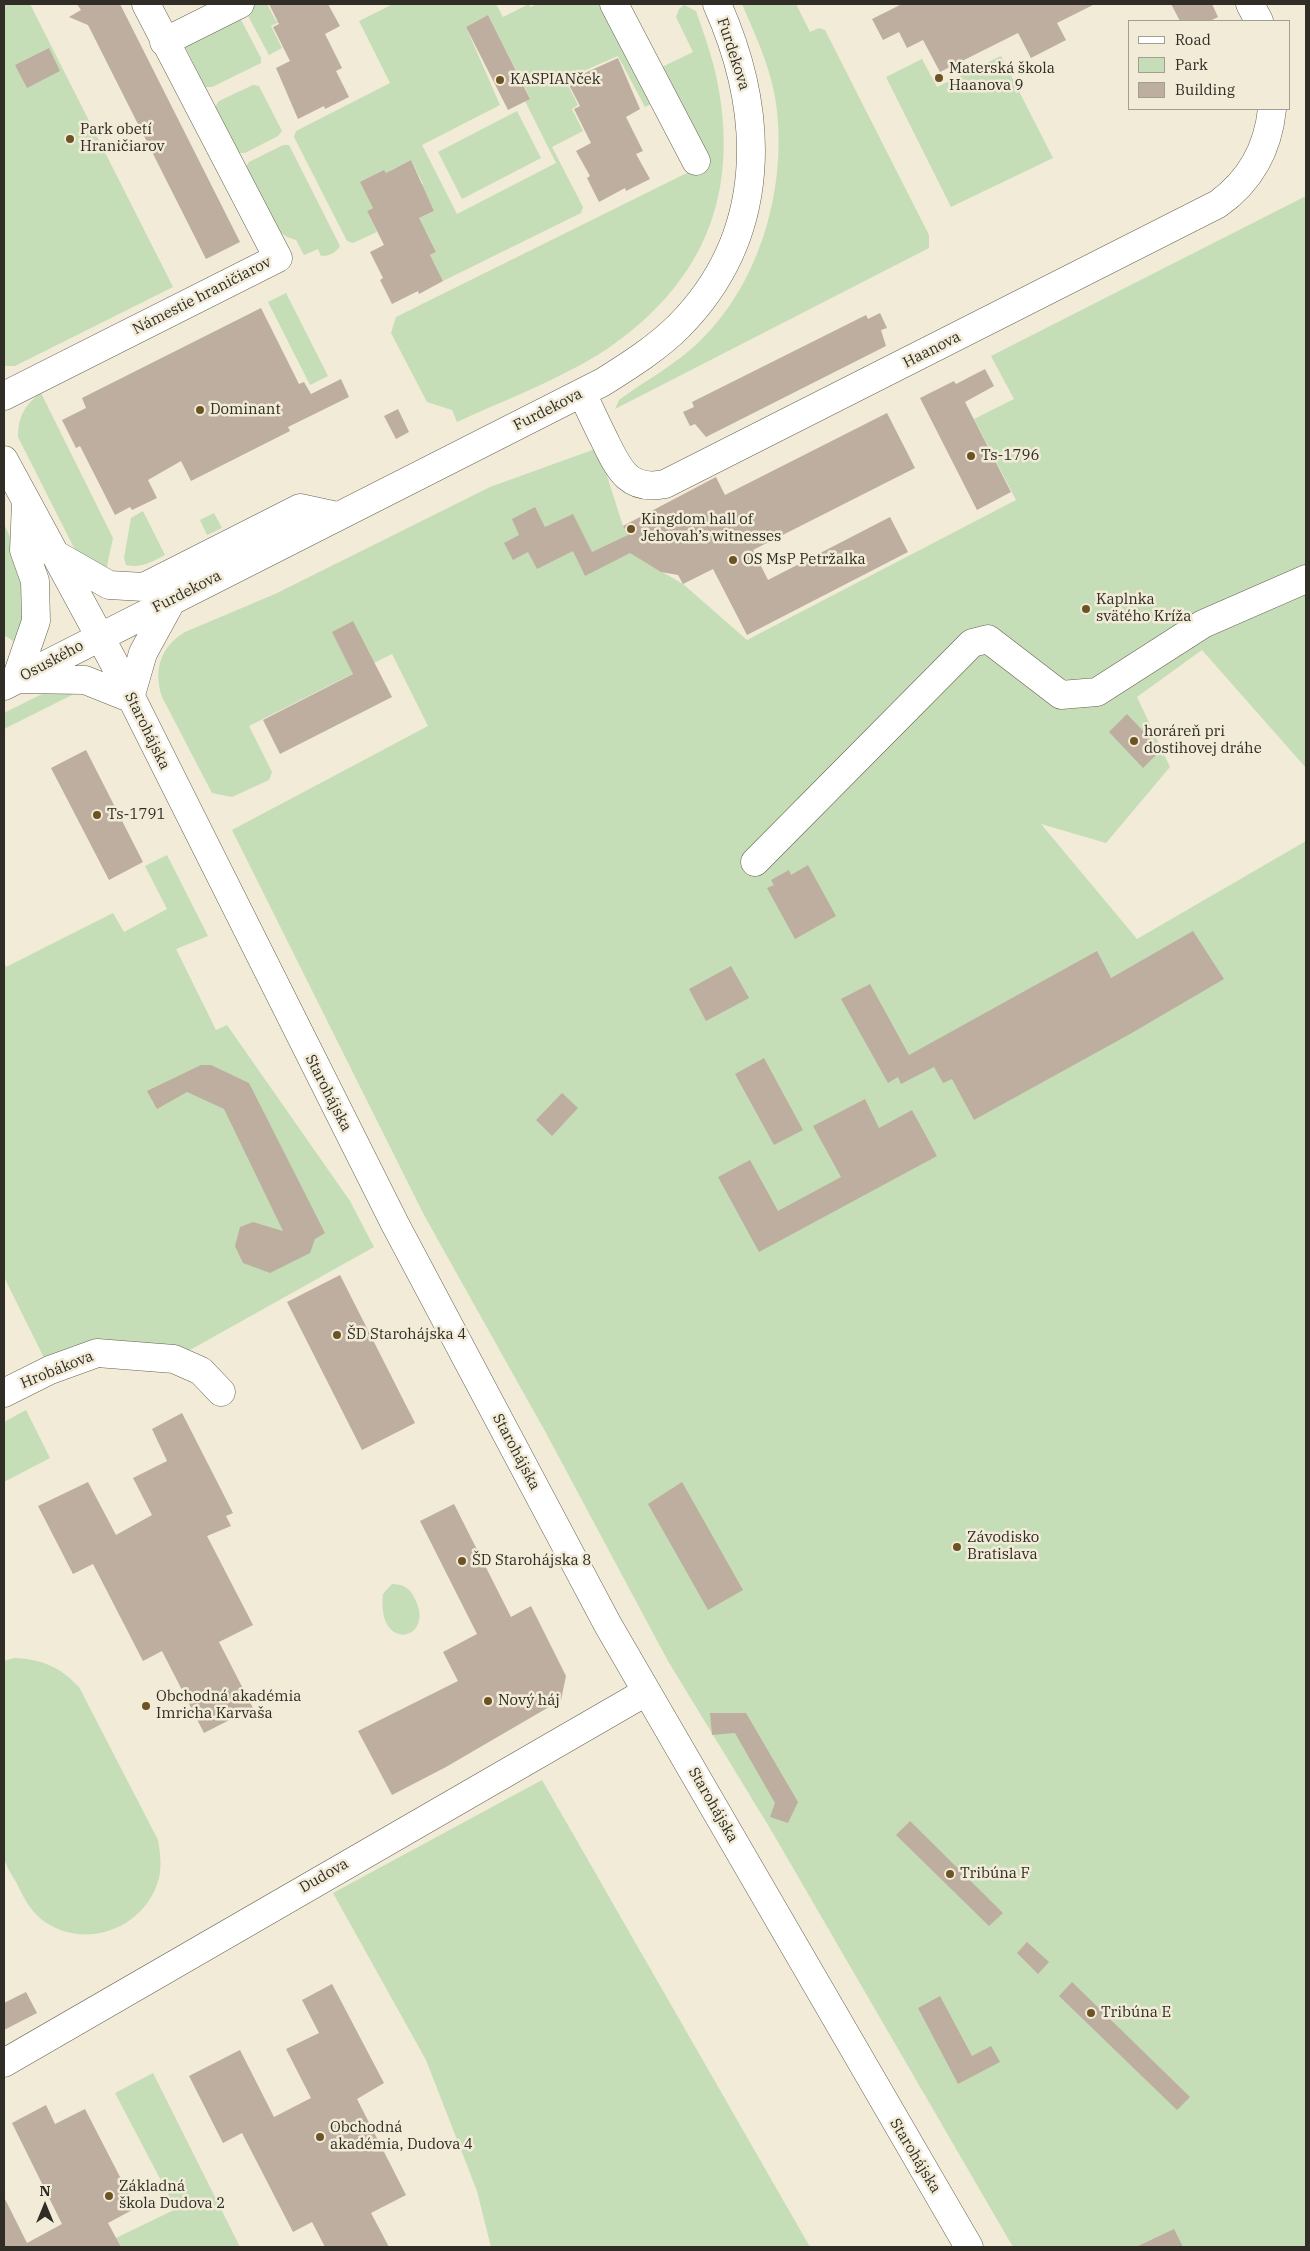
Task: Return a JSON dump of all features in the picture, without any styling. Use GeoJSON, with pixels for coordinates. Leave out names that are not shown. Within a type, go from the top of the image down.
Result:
{"type":"FeatureCollection","features":[{"type":"Feature","properties":{"kind":"street","name":"Námestie hraničiarov"},"geometry":{"type":"LineString","coordinates":[[4,396],[278,258],[164,42],[146,4]]}},
{"type":"Feature","properties":{"kind":"street"},"geometry":{"type":"LineString","coordinates":[[164,42],[240,4]]}},
{"type":"Feature","properties":{"kind":"street"},"geometry":{"type":"LineString","coordinates":[[614,4],[696,160]]}},
{"type":"Feature","properties":{"kind":"street","name":"Furdekova"},"geometry":{"type":"LineString","coordinates":[[100,636],[582,393],[645,355],[680,324],[710,289],[723,268],[736,236],[749,182],[751,125],[749,104],[739,64],[717,4]]}},
{"type":"Feature","properties":{"kind":"street"},"geometry":{"type":"LineString","coordinates":[[1250,4],[1258,20]]}},
{"type":"Feature","properties":{"kind":"street","name":"Haanova"},"geometry":{"type":"LineString","coordinates":[[582,393],[619,470],[630,480],[643,485],[665,484],[1218,204],[1232,193],[1255,166],[1267,135],[1272,110]]}},
{"type":"Feature","properties":{"kind":"street"},"geometry":{"type":"LineString","coordinates":[[4,460],[52,552],[100,636]]}},
{"type":"Feature","properties":{"kind":"street"},"geometry":{"type":"LineString","coordinates":[[26,503],[24,550],[35,581],[36,622],[10,683],[85,680],[130,698],[142,653],[172,600]]}},
{"type":"Feature","properties":{"kind":"street"},"geometry":{"type":"LineString","coordinates":[[52,552],[109,585],[144,587],[300,508],[337,516]]}},
{"type":"Feature","properties":{"kind":"street"},"geometry":{"type":"LineString","coordinates":[[755,862],[972,643],[988,639],[1061,695],[1097,692],[1203,624],[1306,579]]}},
{"type":"Feature","properties":{"kind":"street","name":"Osuského"},"geometry":{"type":"LineString","coordinates":[[10,683],[100,636]]}},
{"type":"Feature","properties":{"kind":"street","name":"Starohájska"},"geometry":{"type":"LineString","coordinates":[[100,636],[395,1224],[608,1625],[969,2247]]}},
{"type":"Feature","properties":{"kind":"street","name":"Hrobákova"},"geometry":{"type":"LineString","coordinates":[[4,1393],[50,1370],[97,1353],[174,1359],[201,1371],[221,1392]]}},
{"type":"Feature","properties":{"kind":"street","name":"Dudova"},"geometry":{"type":"LineString","coordinates":[[4,2063],[646,1692]]}},
{"type":"Feature","properties":{"kind":"green space","name":"Park obetí Hraničiarov"},"geometry":{"type":"Polygon","coordinates":[[[4,4],[30,4],[173,287],[15,366],[4,366],[4,4]]]}},
{"type":"Feature","properties":{"kind":"green space"},"geometry":{"type":"Polygon","coordinates":[[[256,4],[267,4],[276,21],[281,21],[271,26],[282,48],[269,55],[247,14],[249,7],[256,4]]]}},
{"type":"Feature","properties":{"kind":"green space"},"geometry":{"type":"Polygon","coordinates":[[[393,4],[496,4],[503,17],[529,4],[530,7],[538,4],[607,4],[653,103],[645,107],[618,56],[565,79],[578,105],[572,109],[583,131],[552,147],[583,207],[581,213],[443,281],[433,261],[426,257],[436,252],[426,232],[407,224],[434,211],[424,191],[417,187],[423,184],[411,160],[391,170],[377,206],[367,211],[377,232],[353,243],[347,241],[294,137],[296,131],[390,83],[359,21],[393,4]],[[488,15],[466,27],[500,105],[422,145],[457,214],[556,163],[525,101],[530,98],[488,15]]]}},
{"type":"Feature","properties":{"kind":"green space"},"geometry":{"type":"Polygon","coordinates":[[[623,4],[630,4],[662,67],[693,52],[676,17],[679,9],[684,5],[696,11],[715,71],[723,131],[722,169],[716,205],[705,238],[688,269],[666,298],[639,324],[607,349],[553,379],[457,422],[452,410],[427,402],[391,333],[396,317],[705,164],[623,4]]]}},
{"type":"Feature","properties":{"kind":"green space"},"geometry":{"type":"Polygon","coordinates":[[[742,4],[796,4],[810,32],[819,28],[825,30],[929,235],[929,248],[615,409],[619,400],[690,350],[721,318],[739,290],[754,260],[766,228],[774,196],[778,162],[778,129],[775,97],[757,38],[742,4]]]}},
{"type":"Feature","properties":{"kind":"green space"},"geometry":{"type":"Polygon","coordinates":[[[239,16],[261,58],[261,63],[212,87],[205,87],[184,44],[239,16]]]}},
{"type":"Feature","properties":{"kind":"green space"},"geometry":{"type":"Polygon","coordinates":[[[1001,56],[1053,158],[951,207],[886,77],[922,59],[937,87],[1001,56]]]}},
{"type":"Feature","properties":{"kind":"green space"},"geometry":{"type":"Polygon","coordinates":[[[253,85],[259,86],[282,131],[278,136],[245,153],[238,153],[215,107],[219,101],[253,85]]]}},
{"type":"Feature","properties":{"kind":"green space"},"geometry":{"type":"Polygon","coordinates":[[[517,111],[541,158],[462,199],[438,152],[517,111]]]}},
{"type":"Feature","properties":{"kind":"green space"},"geometry":{"type":"Polygon","coordinates":[[[283,145],[289,145],[340,246],[332,254],[321,256],[318,249],[304,255],[296,240],[278,231],[246,167],[249,162],[283,145]]]}},
{"type":"Feature","properties":{"kind":"green space","name":"Závodisko Bratislava"},"geometry":{"type":"Polygon","coordinates":[[[1306,196],[1306,768],[1202,650],[1137,697],[1170,767],[1106,843],[1041,824],[1137,939],[1306,841],[1306,2247],[1013,2247],[771,1830],[668,1661],[546,1433],[424,1215],[232,830],[428,726],[392,654],[249,726],[272,772],[269,780],[232,797],[212,793],[162,697],[159,687],[159,668],[161,660],[170,644],[185,632],[275,594],[490,487],[598,448],[623,526],[640,559],[683,584],[747,640],[1016,500],[974,419],[1014,399],[991,356],[1306,196]]]}},
{"type":"Feature","properties":{"kind":"green space"},"geometry":{"type":"Polygon","coordinates":[[[286,293],[328,376],[310,385],[268,302],[286,293]]]}},
{"type":"Feature","properties":{"kind":"green space"},"geometry":{"type":"Polygon","coordinates":[[[41,393],[113,538],[105,575],[86,562],[73,546],[18,437],[19,423],[23,412],[41,393]]]}},
{"type":"Feature","properties":{"kind":"green space"},"geometry":{"type":"Polygon","coordinates":[[[143,511],[165,555],[142,565],[126,565],[124,558],[131,518],[143,511]]]}},
{"type":"Feature","properties":{"kind":"green space"},"geometry":{"type":"Polygon","coordinates":[[[214,513],[222,528],[207,535],[200,520],[214,513]]]}},
{"type":"Feature","properties":{"kind":"green space"},"geometry":{"type":"Polygon","coordinates":[[[4,524],[21,560],[32,594],[16,643],[4,635],[4,524]]]}},
{"type":"Feature","properties":{"kind":"green space"},"geometry":{"type":"Polygon","coordinates":[[[75,690],[74,694],[4,729],[4,713],[48,691],[75,690]]]}},
{"type":"Feature","properties":{"kind":"green space"},"geometry":{"type":"Polygon","coordinates":[[[167,855],[208,936],[176,949],[216,1030],[227,1025],[350,1201],[374,1247],[174,1359],[50,1370],[4,1277],[4,962],[6,967],[113,913],[124,932],[167,909],[145,866],[167,855]]]}},
{"type":"Feature","properties":{"kind":"green space"},"geometry":{"type":"Polygon","coordinates":[[[26,1410],[50,1458],[4,1482],[4,1422],[26,1410]]]}},
{"type":"Feature","properties":{"kind":"green space"},"geometry":{"type":"Polygon","coordinates":[[[392,1584],[402,1585],[410,1591],[419,1612],[418,1623],[413,1631],[405,1635],[396,1633],[388,1626],[383,1613],[383,1594],[392,1584]]]}},
{"type":"Feature","properties":{"kind":"green space"},"geometry":{"type":"Polygon","coordinates":[[[14,1658],[33,1660],[50,1665],[65,1674],[79,1687],[158,1840],[160,1873],[152,1896],[141,1911],[127,1922],[111,1930],[93,1934],[75,1934],[58,1929],[41,1919],[27,1902],[5,1861],[2,1839],[4,1805],[4,1661],[14,1658]]]}},
{"type":"Feature","properties":{"kind":"green space"},"geometry":{"type":"Polygon","coordinates":[[[542,1780],[810,2247],[491,2247],[477,2191],[426,2060],[333,1893],[542,1780]]]}},
{"type":"Feature","properties":{"kind":"green space"},"geometry":{"type":"Polygon","coordinates":[[[153,2073],[240,2247],[121,2247],[116,2238],[176,2209],[115,2093],[153,2073]]]}},
{"type":"Feature","properties":{"kind":"building"},"geometry":{"type":"Polygon","coordinates":[[[77,4],[120,4],[240,242],[206,259],[88,25],[69,17],[81,10],[77,4]]]}},
{"type":"Feature","properties":{"kind":"building"},"geometry":{"type":"Polygon","coordinates":[[[269,4],[328,4],[340,26],[325,34],[342,68],[336,71],[349,97],[325,109],[324,106],[298,119],[276,68],[290,61],[273,27],[279,24],[269,4]]]}},
{"type":"Feature","properties":{"kind":"building"},"geometry":{"type":"Polygon","coordinates":[[[902,4],[1095,4],[1057,23],[1066,40],[1031,58],[1018,33],[940,72],[923,40],[907,48],[899,32],[883,40],[872,19],[902,4]]]}},
{"type":"Feature","properties":{"kind":"building"},"geometry":{"type":"Polygon","coordinates":[[[1171,4],[1212,4],[1218,17],[1212,20],[1179,20],[1171,4]]]}},
{"type":"Feature","properties":{"kind":"building"},"geometry":{"type":"Polygon","coordinates":[[[488,15],[530,99],[508,110],[466,27],[488,15]]]}},
{"type":"Feature","properties":{"kind":"building"},"geometry":{"type":"Polygon","coordinates":[[[49,48],[60,71],[27,88],[15,65],[49,48]]]}},
{"type":"Feature","properties":{"kind":"building"},"geometry":{"type":"Polygon","coordinates":[[[618,58],[640,109],[626,117],[643,151],[636,154],[650,179],[626,191],[625,188],[599,202],[587,178],[590,176],[576,151],[591,143],[574,109],[580,106],[567,81],[618,58]]]}},
{"type":"Feature","properties":{"kind":"building"},"geometry":{"type":"Polygon","coordinates":[[[411,160],[434,211],[419,218],[436,252],[430,255],[443,281],[419,294],[418,291],[392,304],[380,280],[383,278],[370,252],[384,245],[367,211],[373,208],[360,182],[384,170],[386,173],[411,160]]]}},
{"type":"Feature","properties":{"kind":"building","name":"Dominant"},"geometry":{"type":"Polygon","coordinates":[[[261,308],[299,384],[304,382],[311,394],[341,379],[349,397],[288,427],[290,431],[191,481],[181,461],[148,480],[157,498],[132,510],[130,507],[115,515],[80,446],[76,448],[62,420],[86,408],[82,398],[261,308]]]}},
{"type":"Feature","properties":{"kind":"building"},"geometry":{"type":"Polygon","coordinates":[[[880,313],[887,328],[881,330],[886,346],[706,437],[695,424],[690,426],[683,412],[694,407],[692,402],[866,315],[868,319],[880,313]]]}},
{"type":"Feature","properties":{"kind":"building","name":"Ts-1796"},"geometry":{"type":"Polygon","coordinates":[[[985,369],[994,386],[965,402],[1011,492],[977,510],[920,398],[954,381],[956,384],[985,369]]]}},
{"type":"Feature","properties":{"kind":"building"},"geometry":{"type":"Polygon","coordinates":[[[398,409],[409,432],[396,439],[384,416],[398,409]]]}},
{"type":"Feature","properties":{"kind":"building"},"geometry":{"type":"Polygon","coordinates":[[[887,413],[915,468],[753,550],[768,580],[890,517],[908,552],[747,635],[713,569],[683,584],[678,575],[661,572],[630,553],[585,576],[573,551],[537,569],[528,552],[513,560],[504,543],[519,535],[512,519],[535,507],[545,527],[573,514],[592,552],[628,535],[623,526],[716,477],[725,495],[887,413]]]}},
{"type":"Feature","properties":{"kind":"building"},"geometry":{"type":"Polygon","coordinates":[[[353,621],[392,697],[280,754],[263,720],[353,674],[332,632],[353,621]]]}},
{"type":"Feature","properties":{"kind":"building","name":"horáreň pri dostihovej dráhe"},"geometry":{"type":"Polygon","coordinates":[[[1127,714],[1161,750],[1143,768],[1109,732],[1127,714]]]}},
{"type":"Feature","properties":{"kind":"building","name":"Ts-1791"},"geometry":{"type":"Polygon","coordinates":[[[86,750],[143,862],[109,880],[51,768],[86,750]]]}},
{"type":"Feature","properties":{"kind":"building"},"geometry":{"type":"Polygon","coordinates":[[[808,865],[836,916],[795,939],[767,888],[774,885],[771,880],[789,870],[791,875],[808,865]]]}},
{"type":"Feature","properties":{"kind":"building"},"geometry":{"type":"Polygon","coordinates":[[[1193,931],[1224,979],[1130,1034],[974,1120],[952,1079],[943,1083],[934,1067],[901,1084],[898,1077],[888,1083],[841,999],[870,984],[909,1055],[1097,951],[1111,978],[1193,931]]]}},
{"type":"Feature","properties":{"kind":"building"},"geometry":{"type":"Polygon","coordinates":[[[731,966],[749,998],[706,1021],[689,989],[731,966]]]}},
{"type":"Feature","properties":{"kind":"building"},"geometry":{"type":"Polygon","coordinates":[[[764,1058],[803,1130],[774,1145],[735,1074],[764,1058]]]}},
{"type":"Feature","properties":{"kind":"building"},"geometry":{"type":"Polygon","coordinates":[[[201,1065],[211,1065],[249,1083],[325,1233],[315,1239],[310,1253],[270,1273],[243,1263],[235,1246],[240,1227],[253,1222],[283,1231],[224,1109],[187,1092],[157,1109],[147,1091],[201,1065]]]}},
{"type":"Feature","properties":{"kind":"building"},"geometry":{"type":"Polygon","coordinates":[[[562,1093],[578,1108],[552,1136],[536,1120],[562,1093]]]}},
{"type":"Feature","properties":{"kind":"building"},"geometry":{"type":"Polygon","coordinates":[[[865,1099],[879,1128],[912,1110],[937,1156],[759,1252],[718,1177],[750,1160],[778,1211],[841,1177],[813,1126],[865,1099]]]}},
{"type":"Feature","properties":{"kind":"building"},"geometry":{"type":"Polygon","coordinates":[[[340,1275],[415,1423],[362,1450],[287,1302],[340,1275]]]}},
{"type":"Feature","properties":{"kind":"building"},"geometry":{"type":"Polygon","coordinates":[[[182,1413],[233,1513],[226,1516],[231,1526],[207,1536],[253,1625],[219,1642],[253,1708],[204,1733],[162,1651],[143,1661],[93,1564],[73,1574],[38,1506],[88,1482],[116,1535],[152,1515],[133,1478],[167,1461],[152,1429],[182,1413]]]}},
{"type":"Feature","properties":{"kind":"building"},"geometry":{"type":"Polygon","coordinates":[[[682,1482],[743,1590],[708,1610],[648,1504],[682,1482]]]}},
{"type":"Feature","properties":{"kind":"building","name":"Nový háj"},"geometry":{"type":"Polygon","coordinates":[[[454,1504],[511,1617],[531,1606],[566,1676],[561,1700],[446,1767],[392,1795],[358,1731],[458,1681],[443,1652],[477,1634],[420,1521],[454,1504]]]}},
{"type":"Feature","properties":{"kind":"building"},"geometry":{"type":"Polygon","coordinates":[[[710,1713],[746,1713],[798,1802],[788,1823],[770,1817],[775,1803],[735,1733],[712,1735],[710,1713]]]}},
{"type":"Feature","properties":{"kind":"building","name":"Tribúna F"},"geometry":{"type":"Polygon","coordinates":[[[910,1821],[1003,1913],[989,1926],[896,1835],[910,1821]]]}},
{"type":"Feature","properties":{"kind":"building"},"geometry":{"type":"Polygon","coordinates":[[[1027,1942],[1049,1962],[1038,1974],[1017,1953],[1027,1942]]]}},
{"type":"Feature","properties":{"kind":"building"},"geometry":{"type":"Polygon","coordinates":[[[1072,1982],[1190,2097],[1177,2110],[1059,1996],[1072,1982]]]}},
{"type":"Feature","properties":{"kind":"building"},"geometry":{"type":"Polygon","coordinates":[[[332,1984],[384,2083],[357,2099],[406,2195],[371,2213],[389,2247],[325,2247],[312,2222],[293,2232],[242,2133],[223,2143],[189,2076],[240,2050],[274,2117],[311,2098],[286,2049],[319,2033],[302,2000],[332,1984]]]}},
{"type":"Feature","properties":{"kind":"building"},"geometry":{"type":"Polygon","coordinates":[[[26,1992],[37,2013],[4,2030],[4,2003],[26,1992]]]}},
{"type":"Feature","properties":{"kind":"building"},"geometry":{"type":"Polygon","coordinates":[[[940,1996],[972,2056],[991,2046],[1000,2062],[958,2084],[918,2008],[940,1996]]]}},
{"type":"Feature","properties":{"kind":"building"},"geometry":{"type":"Polygon","coordinates":[[[46,2105],[55,2124],[85,2109],[136,2208],[108,2223],[121,2247],[4,2247],[4,2197],[27,2243],[62,2224],[12,2123],[46,2105]]]}},
{"type":"Feature","properties":{"kind":"building"},"geometry":{"type":"Polygon","coordinates":[[[1174,2229],[1183,2247],[1136,2247],[1174,2229]]]}},
{"type":"Feature","properties":{"kind":"place","name":"Materská škola Haanova 9"},"geometry":{"type":"Point","coordinates":[939,78]}},
{"type":"Feature","properties":{"kind":"place","name":"KASPIANček"},"geometry":{"type":"Point","coordinates":[500,80]}},
{"type":"Feature","properties":{"kind":"place","name":"Park obetí Hraničiarov"},"geometry":{"type":"Point","coordinates":[70,139]}},
{"type":"Feature","properties":{"kind":"place","name":"Dominant"},"geometry":{"type":"Point","coordinates":[200,410]}},
{"type":"Feature","properties":{"kind":"place","name":"Ts-1796"},"geometry":{"type":"Point","coordinates":[971,456]}},
{"type":"Feature","properties":{"kind":"place","name":"Kingdom hall of Jehovah’s witnesses"},"geometry":{"type":"Point","coordinates":[631,529]}},
{"type":"Feature","properties":{"kind":"place","name":"OS MsP Petržalka"},"geometry":{"type":"Point","coordinates":[733,560]}},
{"type":"Feature","properties":{"kind":"place","name":"Kaplnka svätého Kríža"},"geometry":{"type":"Point","coordinates":[1086,609]}},
{"type":"Feature","properties":{"kind":"place","name":"horáreň pri dostihovej dráhe"},"geometry":{"type":"Point","coordinates":[1134,741]}},
{"type":"Feature","properties":{"kind":"place","name":"Ts-1791"},"geometry":{"type":"Point","coordinates":[97,815]}},
{"type":"Feature","properties":{"kind":"place","name":"ŠD Starohájska 4"},"geometry":{"type":"Point","coordinates":[337,1335]}},
{"type":"Feature","properties":{"kind":"place","name":"Závodisko Bratislava"},"geometry":{"type":"Point","coordinates":[957,1547]}},
{"type":"Feature","properties":{"kind":"place","name":"ŠD Starohájska 8"},"geometry":{"type":"Point","coordinates":[462,1561]}},
{"type":"Feature","properties":{"kind":"place","name":"Nový háj"},"geometry":{"type":"Point","coordinates":[488,1701]}},
{"type":"Feature","properties":{"kind":"place","name":"Obchodná akadémia Imricha Karvaša"},"geometry":{"type":"Point","coordinates":[146,1706]}},
{"type":"Feature","properties":{"kind":"place","name":"Tribúna F"},"geometry":{"type":"Point","coordinates":[950,1874]}},
{"type":"Feature","properties":{"kind":"place","name":"Tribúna E"},"geometry":{"type":"Point","coordinates":[1091,2013]}},
{"type":"Feature","properties":{"kind":"place","name":"Obchodná akadémia, Dudova 4"},"geometry":{"type":"Point","coordinates":[320,2137]}},
{"type":"Feature","properties":{"kind":"place","name":"Základná škola Dudova 2"},"geometry":{"type":"Point","coordinates":[109,2196]}}]}
